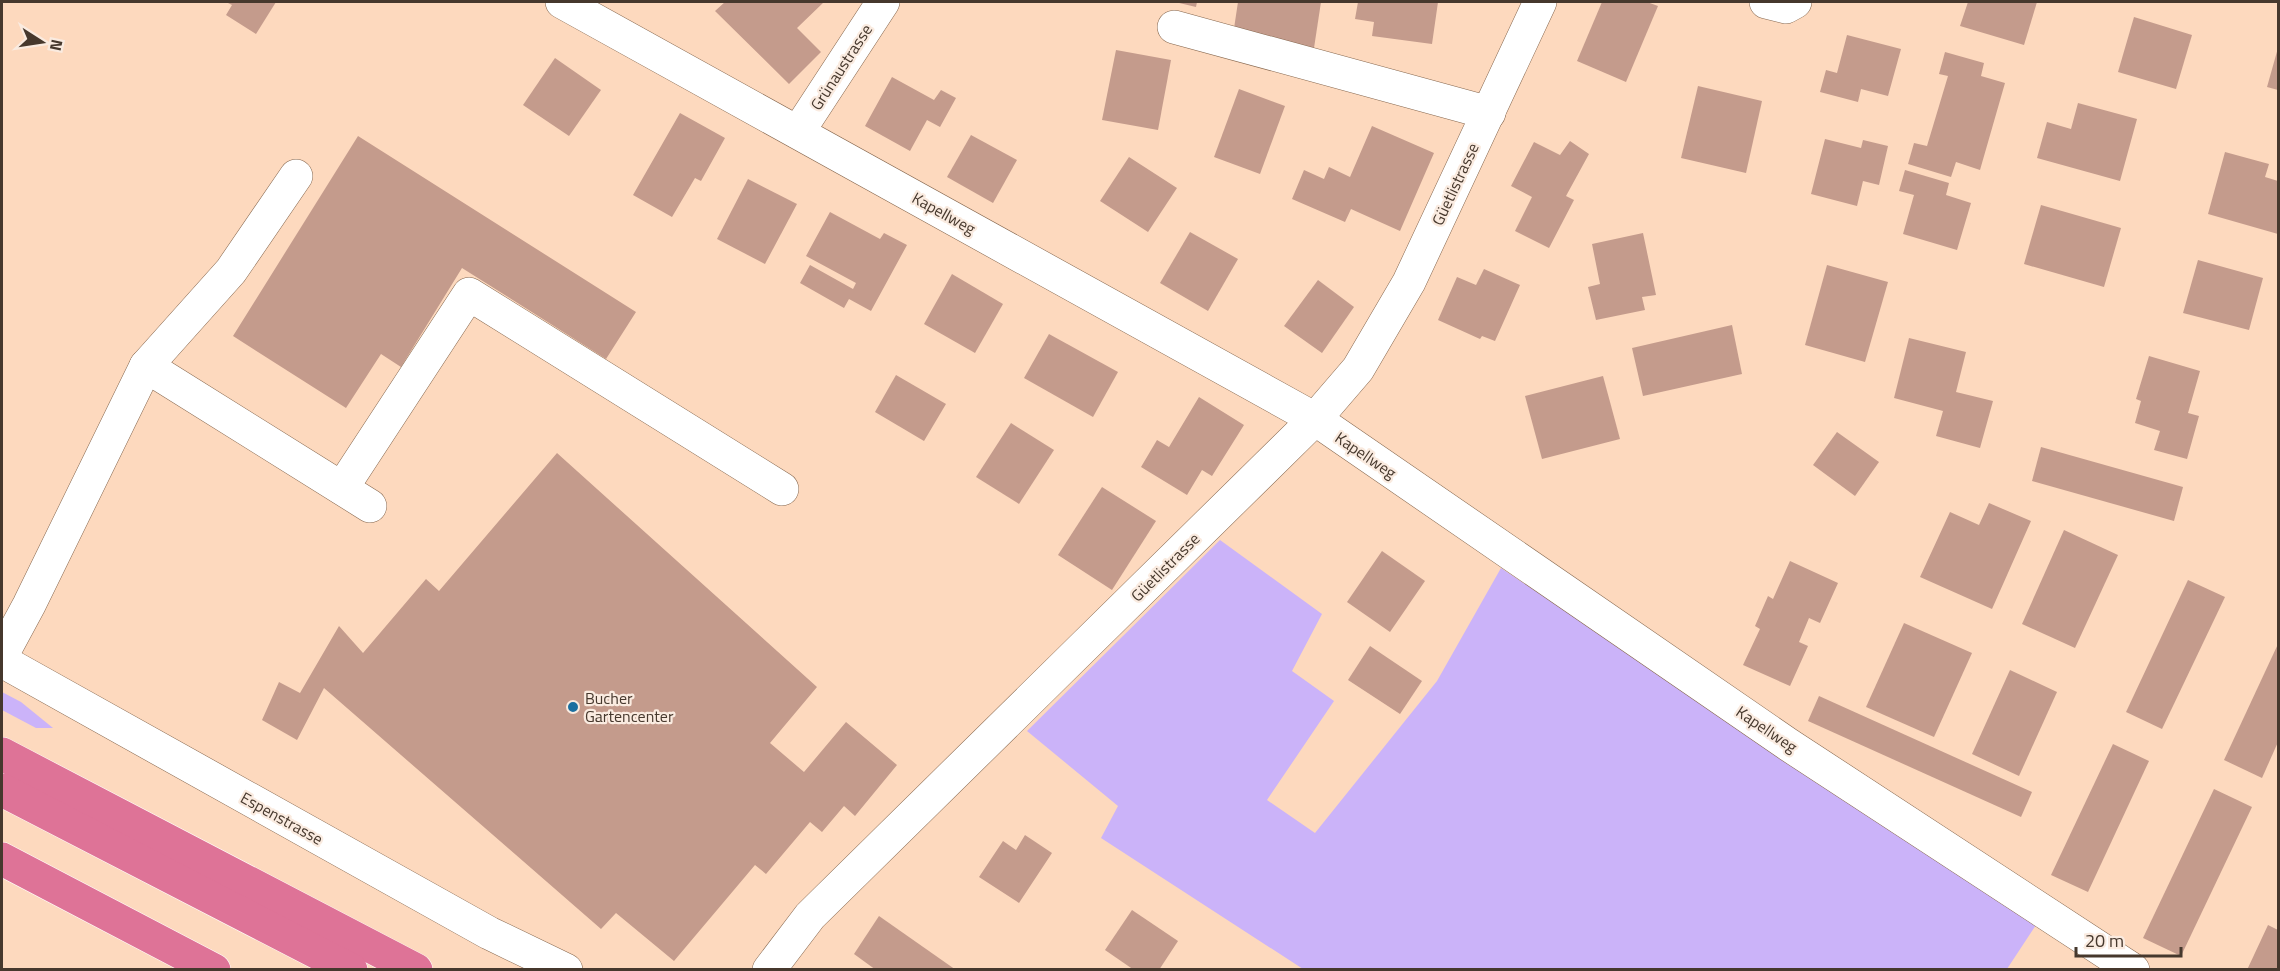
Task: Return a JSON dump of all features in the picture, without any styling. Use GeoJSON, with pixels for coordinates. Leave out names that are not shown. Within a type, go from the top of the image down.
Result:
{"type":"FeatureCollection","features":[{"type":"Feature","properties":{"kind":"highway"},"geometry":{"type":"LineString","coordinates":[[2,754],[416,969]]}},
{"type":"Feature","properties":{"kind":"highway"},"geometry":{"type":"LineString","coordinates":[[2,790],[351,969]]}},
{"type":"Feature","properties":{"kind":"highway"},"geometry":{"type":"LineString","coordinates":[[2,859],[214,969]]}},
{"type":"Feature","properties":{"kind":"street","name":"Kapellweg"},"geometry":{"type":"LineString","coordinates":[[562,2],[1315,419],[1789,745],[2133,969]]}},
{"type":"Feature","properties":{"kind":"street","name":"Grünaustrasse"},"geometry":{"type":"LineString","coordinates":[[798,132],[883,2]]}},
{"type":"Feature","properties":{"kind":"street","name":"Güetlistrasse"},"geometry":{"type":"LineString","coordinates":[[769,969],[810,916],[1315,419],[1359,369],[1409,282],[1540,2]]}},
{"type":"Feature","properties":{"kind":"street"},"geometry":{"type":"LineString","coordinates":[[1766,2],[1786,7],[1795,2]]}},
{"type":"Feature","properties":{"kind":"street"},"geometry":{"type":"LineString","coordinates":[[1174,27],[1489,112]]}},
{"type":"Feature","properties":{"kind":"street"},"geometry":{"type":"LineString","coordinates":[[2,655],[146,366],[231,271],[296,176]]}},
{"type":"Feature","properties":{"kind":"street"},"geometry":{"type":"LineString","coordinates":[[342,488],[469,294],[782,489]]}},
{"type":"Feature","properties":{"kind":"street"},"geometry":{"type":"LineString","coordinates":[[146,366],[370,506]]}},
{"type":"Feature","properties":{"kind":"street","name":"Espenstrasse"},"geometry":{"type":"LineString","coordinates":[[2,661],[489,933],[566,969]]}},
{"type":"Feature","properties":{"kind":"shaded area"},"geometry":{"type":"Polygon","coordinates":[[[1220,540],[1322,614],[1292,671],[1334,701],[1267,800],[1315,833],[1437,681],[1501,568],[2036,925],[2007,969],[1303,969],[1101,838],[1118,806],[1027,731],[1220,540]]]}},
{"type":"Feature","properties":{"kind":"shaded area"},"geometry":{"type":"Polygon","coordinates":[[[2,692],[21,702],[53,728],[36,728],[2,710],[2,692]]]}},
{"type":"Feature","properties":{"kind":"building"},"geometry":{"type":"Polygon","coordinates":[[[226,2],[276,2],[256,34],[226,15],[232,5],[226,2]]]}},
{"type":"Feature","properties":{"kind":"building"},"geometry":{"type":"Polygon","coordinates":[[[725,2],[824,2],[797,28],[821,52],[789,84],[715,11],[725,2]]]}},
{"type":"Feature","properties":{"kind":"building"},"geometry":{"type":"Polygon","coordinates":[[[1175,2],[1197,2],[1196,7],[1175,2]]]}},
{"type":"Feature","properties":{"kind":"building"},"geometry":{"type":"Polygon","coordinates":[[[1238,2],[1321,2],[1314,48],[1233,35],[1238,2]]]}},
{"type":"Feature","properties":{"kind":"building"},"geometry":{"type":"Polygon","coordinates":[[[1358,2],[1438,2],[1432,44],[1372,36],[1374,22],[1355,19],[1358,2]]]}},
{"type":"Feature","properties":{"kind":"building"},"geometry":{"type":"Polygon","coordinates":[[[1602,2],[1647,2],[1658,6],[1626,82],[1577,61],[1602,2]]]}},
{"type":"Feature","properties":{"kind":"building"},"geometry":{"type":"Polygon","coordinates":[[[1968,2],[2037,2],[2024,45],[1960,26],[1968,2]]]}},
{"type":"Feature","properties":{"kind":"building"},"geometry":{"type":"Polygon","coordinates":[[[2134,17],[2192,35],[2176,89],[2118,72],[2134,17]]]}},
{"type":"Feature","properties":{"kind":"building"},"geometry":{"type":"Polygon","coordinates":[[[1847,35],[1901,49],[1888,96],[1861,89],[1858,102],[1820,92],[1826,70],[1837,73],[1847,35]]]}},
{"type":"Feature","properties":{"kind":"building"},"geometry":{"type":"Polygon","coordinates":[[[2278,48],[2278,90],[2267,87],[2278,48]]]}},
{"type":"Feature","properties":{"kind":"building"},"geometry":{"type":"Polygon","coordinates":[[[1116,50],[1171,60],[1158,130],[1102,120],[1116,50]]]}},
{"type":"Feature","properties":{"kind":"building"},"geometry":{"type":"Polygon","coordinates":[[[1945,52],[1984,63],[1981,76],[2005,83],[1980,170],[1956,162],[1951,177],[1908,164],[1914,143],[1927,146],[1948,76],[1939,74],[1945,52]]]}},
{"type":"Feature","properties":{"kind":"building"},"geometry":{"type":"Polygon","coordinates":[[[555,58],[601,90],[569,136],[523,105],[555,58]]]}},
{"type":"Feature","properties":{"kind":"building"},"geometry":{"type":"Polygon","coordinates":[[[892,77],[934,100],[941,90],[956,98],[940,127],[927,120],[910,151],[865,126],[892,77]]]}},
{"type":"Feature","properties":{"kind":"building"},"geometry":{"type":"Polygon","coordinates":[[[1698,86],[1762,101],[1746,173],[1681,158],[1698,86]]]}},
{"type":"Feature","properties":{"kind":"building"},"geometry":{"type":"Polygon","coordinates":[[[1239,89],[1285,106],[1260,174],[1214,157],[1239,89]]]}},
{"type":"Feature","properties":{"kind":"building"},"geometry":{"type":"Polygon","coordinates":[[[2078,103],[2137,119],[2120,181],[2037,158],[2047,122],[2071,129],[2078,103]]]}},
{"type":"Feature","properties":{"kind":"building"},"geometry":{"type":"Polygon","coordinates":[[[680,113],[725,138],[701,181],[695,178],[672,217],[633,195],[680,113]]]}},
{"type":"Feature","properties":{"kind":"building"},"geometry":{"type":"Polygon","coordinates":[[[1372,126],[1434,153],[1400,231],[1351,209],[1345,222],[1292,199],[1304,170],[1324,179],[1329,167],[1350,177],[1372,126]]]}},
{"type":"Feature","properties":{"kind":"building"},"geometry":{"type":"Polygon","coordinates":[[[971,135],[1017,160],[993,203],[947,177],[971,135]]]}},
{"type":"Feature","properties":{"kind":"building"},"geometry":{"type":"Polygon","coordinates":[[[358,136],[636,312],[606,359],[462,268],[401,367],[381,354],[346,408],[233,336],[358,136]]]}},
{"type":"Feature","properties":{"kind":"building"},"geometry":{"type":"Polygon","coordinates":[[[1825,139],[1861,148],[1863,140],[1888,146],[1879,185],[1863,181],[1857,206],[1811,194],[1825,139]]]}},
{"type":"Feature","properties":{"kind":"building"},"geometry":{"type":"Polygon","coordinates":[[[1570,141],[1589,154],[1566,196],[1574,200],[1549,248],[1515,231],[1532,197],[1511,186],[1534,142],[1560,155],[1570,141]]]}},
{"type":"Feature","properties":{"kind":"building"},"geometry":{"type":"Polygon","coordinates":[[[2225,152],[2269,164],[2265,177],[2278,181],[2278,234],[2208,214],[2225,152]]]}},
{"type":"Feature","properties":{"kind":"building"},"geometry":{"type":"Polygon","coordinates":[[[1129,157],[1177,188],[1148,232],[1100,201],[1129,157]]]}},
{"type":"Feature","properties":{"kind":"building"},"geometry":{"type":"Polygon","coordinates":[[[1905,170],[1949,183],[1946,195],[1971,203],[1957,250],[1903,234],[1914,195],[1899,191],[1905,170]]]}},
{"type":"Feature","properties":{"kind":"building"},"geometry":{"type":"Polygon","coordinates":[[[748,179],[797,204],[765,264],[717,239],[748,179]]]}},
{"type":"Feature","properties":{"kind":"building"},"geometry":{"type":"Polygon","coordinates":[[[2041,205],[2121,228],[2104,287],[2024,264],[2041,205]]]}},
{"type":"Feature","properties":{"kind":"building"},"geometry":{"type":"Polygon","coordinates":[[[830,212],[880,239],[884,233],[907,245],[871,311],[849,299],[844,308],[800,283],[810,265],[853,289],[856,283],[806,256],[830,212]]]}},
{"type":"Feature","properties":{"kind":"building"},"geometry":{"type":"Polygon","coordinates":[[[1190,232],[1238,259],[1208,311],[1160,283],[1190,232]]]}},
{"type":"Feature","properties":{"kind":"building"},"geometry":{"type":"Polygon","coordinates":[[[1643,233],[1656,295],[1642,297],[1645,310],[1596,320],[1588,287],[1600,284],[1592,244],[1643,233]]]}},
{"type":"Feature","properties":{"kind":"building"},"geometry":{"type":"Polygon","coordinates":[[[2198,260],[2263,278],[2249,330],[2183,313],[2198,260]]]}},
{"type":"Feature","properties":{"kind":"building"},"geometry":{"type":"Polygon","coordinates":[[[1827,265],[1888,282],[1865,362],[1805,345],[1827,265]]]}},
{"type":"Feature","properties":{"kind":"building"},"geometry":{"type":"Polygon","coordinates":[[[1484,269],[1520,285],[1495,341],[1482,336],[1480,339],[1438,320],[1457,277],[1476,285],[1484,269]]]}},
{"type":"Feature","properties":{"kind":"building"},"geometry":{"type":"Polygon","coordinates":[[[952,274],[1003,304],[975,353],[924,324],[952,274]]]}},
{"type":"Feature","properties":{"kind":"building"},"geometry":{"type":"Polygon","coordinates":[[[1318,280],[1354,307],[1322,353],[1284,326],[1318,280]]]}},
{"type":"Feature","properties":{"kind":"building"},"geometry":{"type":"Polygon","coordinates":[[[1732,325],[1742,374],[1643,396],[1632,348],[1732,325]]]}},
{"type":"Feature","properties":{"kind":"building"},"geometry":{"type":"Polygon","coordinates":[[[1049,334],[1118,372],[1093,417],[1024,378],[1049,334]]]}},
{"type":"Feature","properties":{"kind":"building"},"geometry":{"type":"Polygon","coordinates":[[[1909,338],[1966,352],[1956,392],[1993,401],[1980,448],[1936,436],[1943,411],[1894,398],[1909,338]]]}},
{"type":"Feature","properties":{"kind":"building"},"geometry":{"type":"Polygon","coordinates":[[[2149,356],[2200,371],[2188,413],[2199,416],[2187,459],[2154,450],[2160,431],[2135,423],[2141,401],[2136,399],[2149,356]]]}},
{"type":"Feature","properties":{"kind":"building"},"geometry":{"type":"Polygon","coordinates":[[[896,375],[946,404],[924,441],[875,412],[896,375]]]}},
{"type":"Feature","properties":{"kind":"building"},"geometry":{"type":"Polygon","coordinates":[[[1603,376],[1620,439],[1542,459],[1525,396],[1603,376]]]}},
{"type":"Feature","properties":{"kind":"building"},"geometry":{"type":"Polygon","coordinates":[[[1199,397],[1244,425],[1212,476],[1202,470],[1187,495],[1141,467],[1157,440],[1169,447],[1199,397]]]}},
{"type":"Feature","properties":{"kind":"building"},"geometry":{"type":"Polygon","coordinates":[[[1011,423],[1054,450],[1019,504],[976,477],[1011,423]]]}},
{"type":"Feature","properties":{"kind":"building"},"geometry":{"type":"Polygon","coordinates":[[[1837,432],[1879,462],[1855,496],[1813,465],[1837,432]]]}},
{"type":"Feature","properties":{"kind":"building"},"geometry":{"type":"Polygon","coordinates":[[[2041,447],[2183,487],[2174,521],[2032,481],[2041,447]]]}},
{"type":"Feature","properties":{"kind":"building","name":"Bucher Gartencenter"},"geometry":{"type":"Polygon","coordinates":[[[557,453],[817,687],[770,743],[804,772],[846,722],[897,765],[855,816],[844,806],[822,832],[810,822],[766,874],[755,865],[674,961],[616,913],[601,929],[324,688],[297,740],[262,720],[279,682],[300,693],[339,626],[363,653],[426,579],[439,591],[557,453]]]}},
{"type":"Feature","properties":{"kind":"building"},"geometry":{"type":"Polygon","coordinates":[[[1102,487],[1156,521],[1112,590],[1058,555],[1102,487]]]}},
{"type":"Feature","properties":{"kind":"building"},"geometry":{"type":"Polygon","coordinates":[[[1989,503],[2031,521],[1992,609],[1920,577],[1950,512],[1979,525],[1989,503]]]}},
{"type":"Feature","properties":{"kind":"building"},"geometry":{"type":"Polygon","coordinates":[[[2064,530],[2118,555],[2075,648],[2022,624],[2064,530]]]}},
{"type":"Feature","properties":{"kind":"building"},"geometry":{"type":"Polygon","coordinates":[[[1382,551],[1425,581],[1390,632],[1347,602],[1382,551]]]}},
{"type":"Feature","properties":{"kind":"building"},"geometry":{"type":"Polygon","coordinates":[[[1790,561],[1838,583],[1820,623],[1809,618],[1799,642],[1808,646],[1790,686],[1743,665],[1760,629],[1755,626],[1768,596],[1773,599],[1790,561]]]}},
{"type":"Feature","properties":{"kind":"building"},"geometry":{"type":"Polygon","coordinates":[[[2188,580],[2225,597],[2162,729],[2126,712],[2188,580]]]}},
{"type":"Feature","properties":{"kind":"building"},"geometry":{"type":"Polygon","coordinates":[[[1904,623],[1972,653],[1934,737],[1866,707],[1904,623]]]}},
{"type":"Feature","properties":{"kind":"building"},"geometry":{"type":"Polygon","coordinates":[[[2278,644],[2278,742],[2262,778],[2224,760],[2278,644]]]}},
{"type":"Feature","properties":{"kind":"building"},"geometry":{"type":"Polygon","coordinates":[[[1370,646],[1422,681],[1400,714],[1348,680],[1370,646]]]}},
{"type":"Feature","properties":{"kind":"building"},"geometry":{"type":"Polygon","coordinates":[[[2010,670],[2057,692],[2019,776],[1972,754],[2010,670]]]}},
{"type":"Feature","properties":{"kind":"building"},"geometry":{"type":"Polygon","coordinates":[[[1819,696],[2032,792],[2021,817],[1808,721],[1819,696]]]}},
{"type":"Feature","properties":{"kind":"building"},"geometry":{"type":"Polygon","coordinates":[[[2113,744],[2149,761],[2088,892],[2051,875],[2113,744]]]}},
{"type":"Feature","properties":{"kind":"building"},"geometry":{"type":"Polygon","coordinates":[[[2214,789],[2252,807],[2181,956],[2143,938],[2214,789]]]}},
{"type":"Feature","properties":{"kind":"building"},"geometry":{"type":"Polygon","coordinates":[[[1025,835],[1052,853],[1019,903],[979,877],[1003,841],[1016,850],[1025,835]]]}},
{"type":"Feature","properties":{"kind":"building"},"geometry":{"type":"Polygon","coordinates":[[[1132,910],[1178,941],[1159,970],[1134,970],[1105,950],[1132,910]]]}},
{"type":"Feature","properties":{"kind":"building"},"geometry":{"type":"Polygon","coordinates":[[[879,916],[956,970],[876,970],[854,954],[879,916]]]}},
{"type":"Feature","properties":{"kind":"building"},"geometry":{"type":"Polygon","coordinates":[[[2268,925],[2278,930],[2278,970],[2247,970],[2268,925]]]}},
{"type":"Feature","properties":{"kind":"place","name":"Bucher Gartencenter"},"geometry":{"type":"Point","coordinates":[573,707]}}]}
